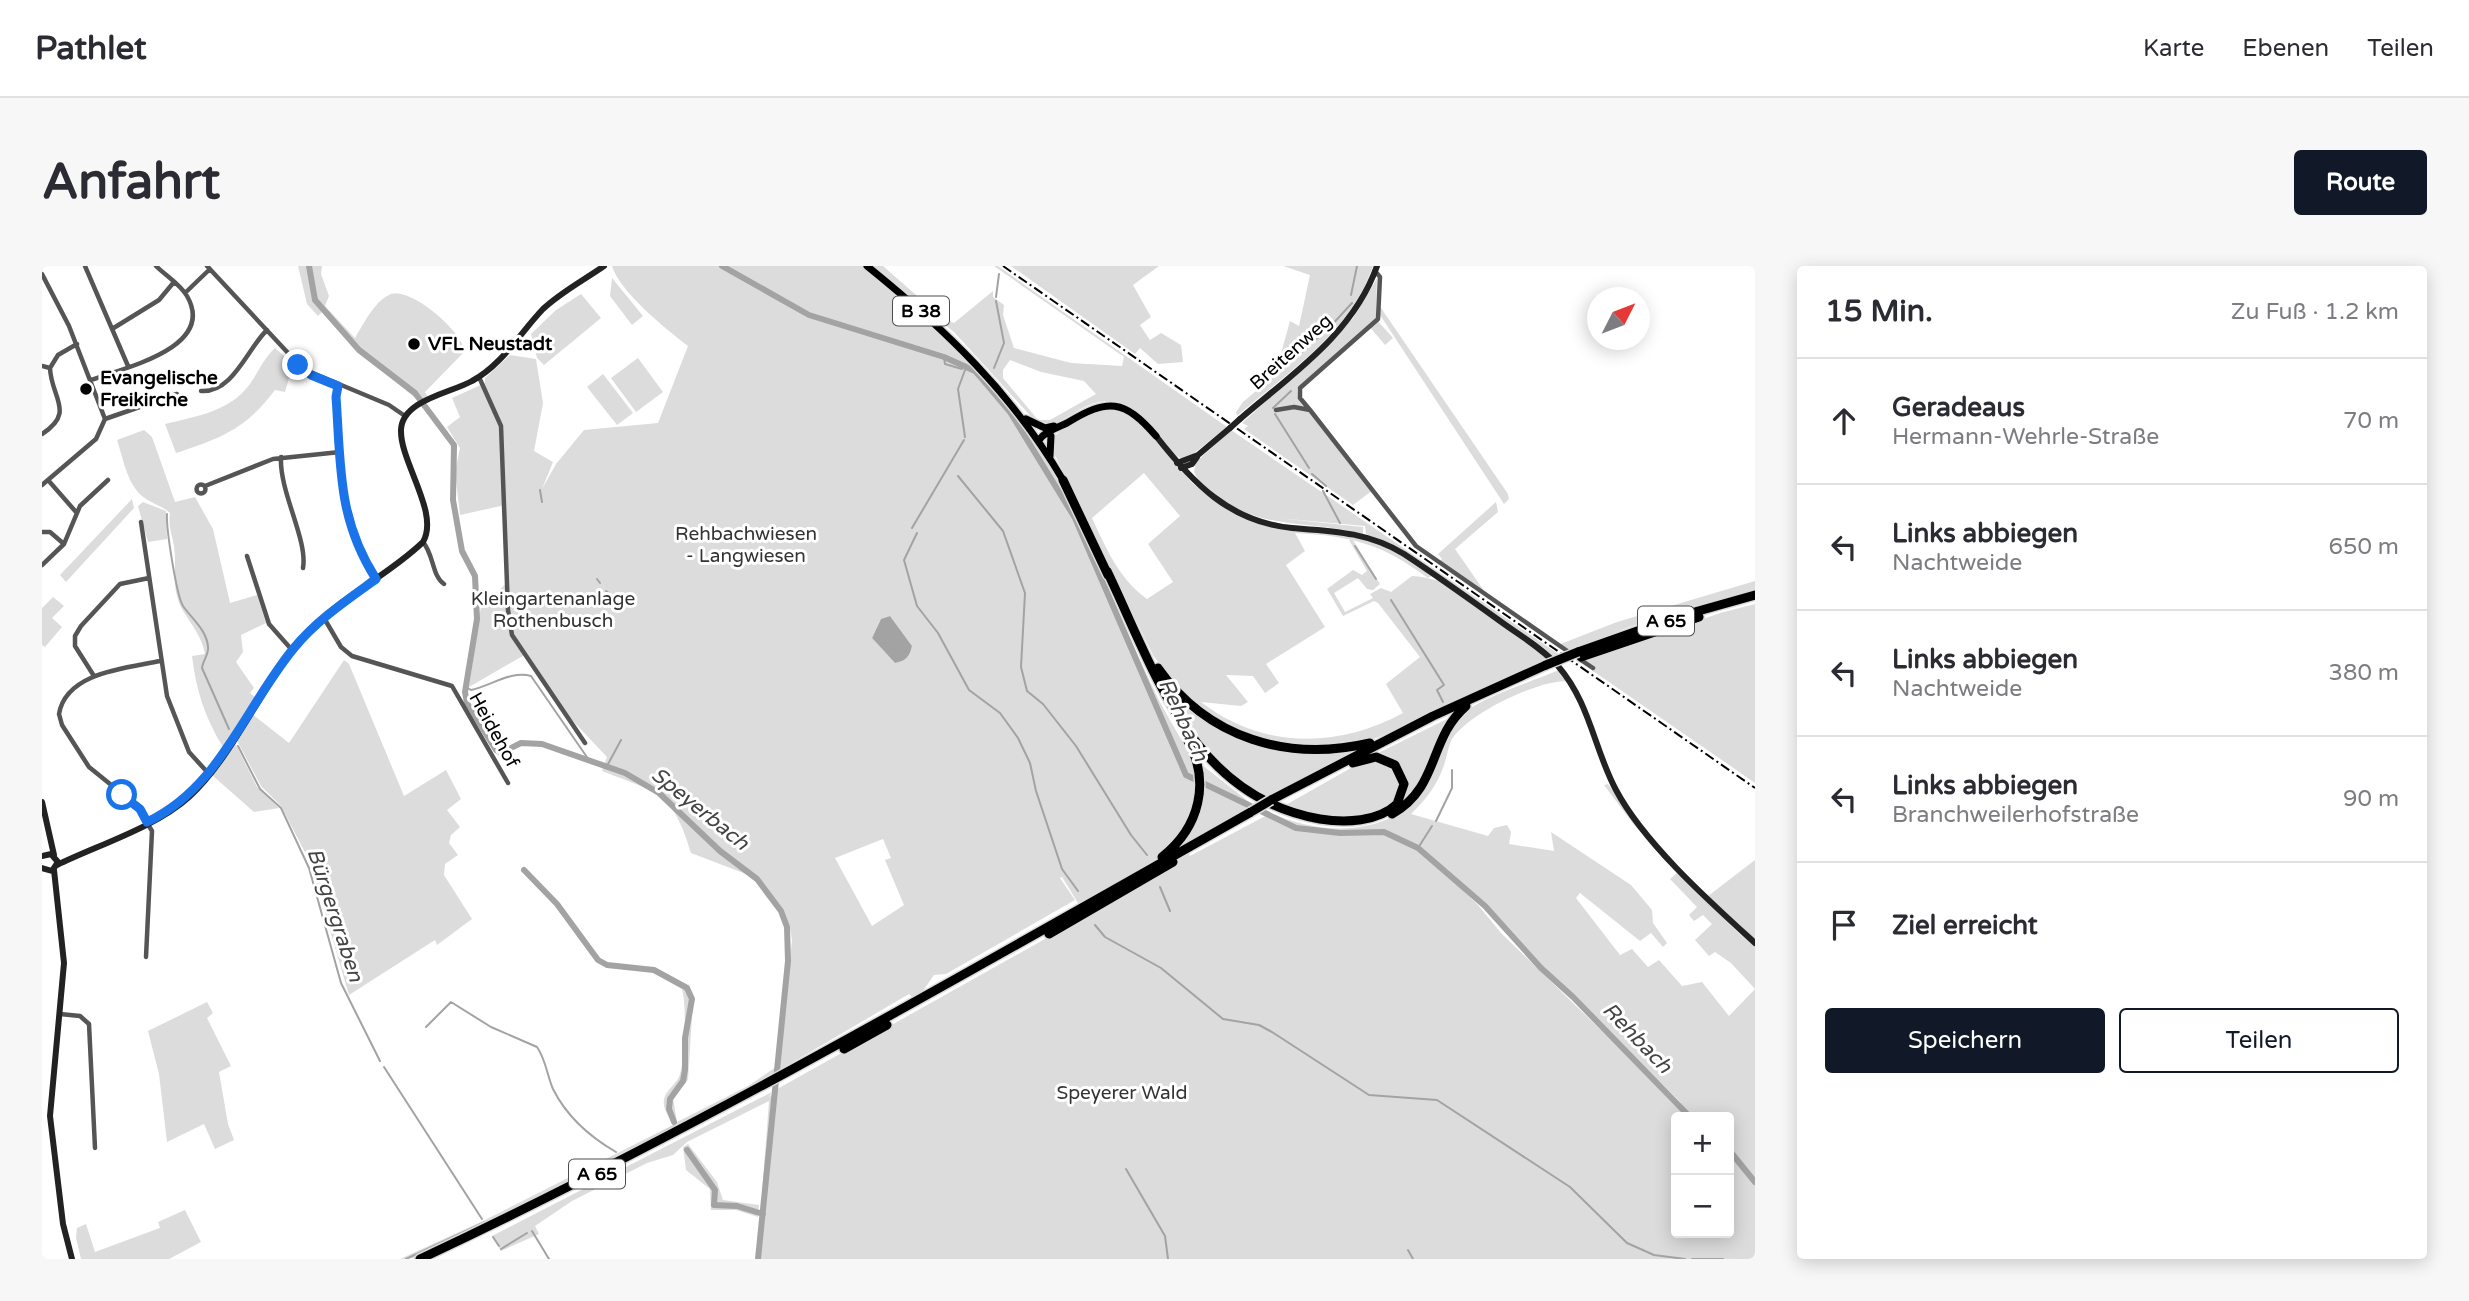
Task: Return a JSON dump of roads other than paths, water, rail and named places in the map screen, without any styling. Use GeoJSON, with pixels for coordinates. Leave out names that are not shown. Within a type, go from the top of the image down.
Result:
{"type":"FeatureCollection","features":[{"type":"Feature","properties":{"kind":"highway","name":"B 38"},"geometry":{"type":"LineString","coordinates":[[1063,480],[1142,643]]}},
{"type":"Feature","properties":{"kind":"highway"},"geometry":{"type":"LineString","coordinates":[[1107,571],[1159,692],[1195,757],[1200,785],[1196,814],[1184,836],[1139,875]]}},
{"type":"Feature","properties":{"kind":"highway","name":"A 65"},"geometry":{"type":"LineString","coordinates":[[1126,886],[1139,875],[1385,740],[1580,654],[1677,617],[1755,595]]}},
{"type":"Feature","properties":{"kind":"highway","name":"A 65"},"geometry":{"type":"LineString","coordinates":[[1580,654],[1755,601]]}},
{"type":"Feature","properties":{"kind":"highway"},"geometry":{"type":"LineString","coordinates":[[1142,643],[1182,698],[1212,722],[1244,738],[1280,748],[1309,751],[1347,748],[1385,740]]}},
{"type":"Feature","properties":{"kind":"highway"},"geometry":{"type":"LineString","coordinates":[[1142,643],[1189,734],[1222,772],[1253,796],[1288,811],[1329,820],[1364,818],[1395,807],[1404,788],[1398,767],[1376,757],[1353,763]]}},
{"type":"Feature","properties":{"kind":"highway","name":"A 65"},"geometry":{"type":"LineString","coordinates":[[1274,802],[1548,667]]}},
{"type":"Feature","properties":{"kind":"highway"},"geometry":{"type":"LineString","coordinates":[[1187,740],[1219,776],[1267,808],[1322,824],[1358,824],[1391,814],[1416,795],[1430,773],[1444,730],[1466,706]]}},
{"type":"Feature","properties":{"kind":"highway","name":"A 65"},"geometry":{"type":"LineString","coordinates":[[434,1259],[610,1174],[775,1084],[1254,813]]}},
{"type":"Feature","properties":{"kind":"highway","name":"A 65"},"geometry":{"type":"LineString","coordinates":[[420,1259],[775,1084]]}},
{"type":"Feature","properties":{"kind":"main road","name":"B 38"},"geometry":{"type":"LineString","coordinates":[[867,266],[965,350],[1022,416],[1063,480]]}},
{"type":"Feature","properties":{"kind":"main road"},"geometry":{"type":"LineString","coordinates":[[1039,439],[1094,408],[1115,405],[1138,416],[1156,436]]}},
{"type":"Feature","properties":{"kind":"main road"},"geometry":{"type":"LineString","coordinates":[[1022,416],[1045,428],[1062,425]]}},
{"type":"Feature","properties":{"kind":"main road"},"geometry":{"type":"LineString","coordinates":[[1039,439],[1051,436],[1062,425]]}},
{"type":"Feature","properties":{"kind":"main road"},"geometry":{"type":"LineString","coordinates":[[1050,457],[1051,436]]}},
{"type":"Feature","properties":{"kind":"street"},"geometry":{"type":"LineString","coordinates":[[85,266],[128,366]]}},
{"type":"Feature","properties":{"kind":"street"},"geometry":{"type":"LineString","coordinates":[[91,380],[171,350],[185,338],[192,314],[185,293],[156,266]]}},
{"type":"Feature","properties":{"kind":"street"},"geometry":{"type":"LineString","coordinates":[[52,864],[177,807],[209,774],[292,650],[324,618],[423,542],[428,524],[402,442],[401,426],[405,416],[420,404],[479,377],[548,305],[604,266]]}},
{"type":"Feature","properties":{"kind":"street"},"geometry":{"type":"LineString","coordinates":[[185,293],[209,268],[303,369],[338,386],[389,405],[405,416]]}},
{"type":"Feature","properties":{"kind":"street"},"geometry":{"type":"LineString","coordinates":[[1376,268],[1380,277],[1378,319],[1300,388],[1300,398],[1416,546],[1593,668]]}},
{"type":"Feature","properties":{"kind":"street","name":"Breitenweg"},"geometry":{"type":"LineString","coordinates":[[1198,455],[1336,334],[1359,304],[1376,268]]}},
{"type":"Feature","properties":{"kind":"street"},"geometry":{"type":"LineString","coordinates":[[42,485],[96,439],[105,419],[77,344],[43,275]]}},
{"type":"Feature","properties":{"kind":"street"},"geometry":{"type":"LineString","coordinates":[[112,328],[159,300],[174,282]]}},
{"type":"Feature","properties":{"kind":"street"},"geometry":{"type":"LineString","coordinates":[[201,391],[213,390],[229,380],[251,346],[267,330]]}},
{"type":"Feature","properties":{"kind":"street"},"geometry":{"type":"LineString","coordinates":[[42,435],[55,425],[61,412],[50,368],[58,355],[77,344]]}},
{"type":"Feature","properties":{"kind":"street"},"geometry":{"type":"LineString","coordinates":[[42,366],[50,368]]}},
{"type":"Feature","properties":{"kind":"street"},"geometry":{"type":"LineString","coordinates":[[479,377],[500,426],[508,610],[512,635],[585,743]]}},
{"type":"Feature","properties":{"kind":"street"},"geometry":{"type":"LineString","coordinates":[[338,386],[336,397],[340,452],[348,522],[376,579]]}},
{"type":"Feature","properties":{"kind":"street"},"geometry":{"type":"LineString","coordinates":[[105,419],[177,394]]}},
{"type":"Feature","properties":{"kind":"street"},"geometry":{"type":"LineString","coordinates":[[1276,410],[1294,407],[1311,410]]}},
{"type":"Feature","properties":{"kind":"street"},"geometry":{"type":"LineString","coordinates":[[1156,436],[1194,483],[1228,508],[1257,521],[1290,528],[1343,531],[1383,543],[1404,554],[1539,648],[1558,666],[1580,698],[1610,777],[1631,814],[1706,896],[1755,943]]}},
{"type":"Feature","properties":{"kind":"street"},"geometry":{"type":"LineString","coordinates":[[205,486],[281,457],[340,452]]}},
{"type":"Feature","properties":{"kind":"street"},"geometry":{"type":"LineString","coordinates":[[1180,465],[1198,455]]}},
{"type":"Feature","properties":{"kind":"street"},"geometry":{"type":"LineString","coordinates":[[1194,483],[1192,464],[1198,455]]}},
{"type":"Feature","properties":{"kind":"street"},"geometry":{"type":"LineString","coordinates":[[281,457],[287,499],[303,555],[303,568]]}},
{"type":"Feature","properties":{"kind":"street"},"geometry":{"type":"LineString","coordinates":[[1180,465],[1192,464]]}},
{"type":"Feature","properties":{"kind":"street"},"geometry":{"type":"LineString","coordinates":[[48,480],[76,512]]}},
{"type":"Feature","properties":{"kind":"street"},"geometry":{"type":"LineString","coordinates":[[42,565],[64,544],[76,512],[108,480]]}},
{"type":"Feature","properties":{"kind":"street"},"geometry":{"type":"LineString","coordinates":[[141,522],[167,696],[180,734],[194,758],[209,774]]}},
{"type":"Feature","properties":{"kind":"street"},"geometry":{"type":"LineString","coordinates":[[42,532],[50,533],[64,544]]}},
{"type":"Feature","properties":{"kind":"street"},"geometry":{"type":"LineString","coordinates":[[423,542],[434,559],[436,576],[444,584]]}},
{"type":"Feature","properties":{"kind":"street"},"geometry":{"type":"LineString","coordinates":[[247,556],[269,624],[292,650]]}},
{"type":"Feature","properties":{"kind":"street"},"geometry":{"type":"LineString","coordinates":[[94,676],[75,646],[77,631],[120,584],[149,578]]}},
{"type":"Feature","properties":{"kind":"street","name":"Heidehof"},"geometry":{"type":"LineString","coordinates":[[324,618],[341,647],[352,656],[452,685],[508,783]]}},
{"type":"Feature","properties":{"kind":"street"},"geometry":{"type":"LineString","coordinates":[[146,957],[153,840],[147,822],[136,805],[89,767],[59,719],[59,709],[64,700],[94,676],[160,661]]}},
{"type":"Feature","properties":{"kind":"street"},"geometry":{"type":"LineString","coordinates":[[42,802],[64,953],[50,1116],[64,1232],[72,1259]]}},
{"type":"Feature","properties":{"kind":"street"},"geometry":{"type":"LineString","coordinates":[[48,838],[43,855],[52,864]]}},
{"type":"Feature","properties":{"kind":"street"},"geometry":{"type":"LineString","coordinates":[[60,1014],[80,1016],[89,1024],[95,1148]]}},
{"type":"Feature","properties":{"kind":"waterway","name":"Speyerbach"},"geometry":{"type":"LineString","coordinates":[[309,266],[315,300],[359,350],[415,393],[454,445],[453,500],[462,551],[475,576],[477,619],[465,692],[467,703],[496,750],[501,753],[521,743],[542,744],[625,773],[659,793],[720,851],[757,879],[781,911],[787,927],[788,961],[758,1259]]}},
{"type":"Feature","properties":{"kind":"waterway","name":"Rehbach"},"geometry":{"type":"LineString","coordinates":[[722,266],[809,315],[944,357],[975,371],[1010,412],[1075,518],[1186,775],[1296,828],[1340,833],[1384,832],[1418,848],[1485,906],[1541,968],[1573,997],[1685,1112]]}},
{"type":"Feature","properties":{"kind":"waterway"},"geometry":{"type":"LineString","coordinates":[[1351,295],[1357,266]]}},
{"type":"Feature","properties":{"kind":"waterway"},"geometry":{"type":"LineString","coordinates":[[996,297],[999,274]]}},
{"type":"Feature","properties":{"kind":"waterway"},"geometry":{"type":"LineString","coordinates":[[994,368],[1004,343],[996,301]]}},
{"type":"Feature","properties":{"kind":"waterway"},"geometry":{"type":"LineString","coordinates":[[1281,370],[1329,328],[1352,303]]}},
{"type":"Feature","properties":{"kind":"waterway"},"geometry":{"type":"LineString","coordinates":[[944,357],[945,364],[962,369]]}},
{"type":"Feature","properties":{"kind":"waterway"},"geometry":{"type":"LineString","coordinates":[[965,370],[958,389],[965,437]]}},
{"type":"Feature","properties":{"kind":"waterway"},"geometry":{"type":"LineString","coordinates":[[1273,408],[1291,391]]}},
{"type":"Feature","properties":{"kind":"waterway"},"geometry":{"type":"LineString","coordinates":[[1275,414],[1309,468]]}},
{"type":"Feature","properties":{"kind":"waterway"},"geometry":{"type":"LineString","coordinates":[[912,528],[964,440]]}},
{"type":"Feature","properties":{"kind":"waterway"},"geometry":{"type":"LineString","coordinates":[[1312,474],[1326,486]]}},
{"type":"Feature","properties":{"kind":"waterway"},"geometry":{"type":"LineString","coordinates":[[958,476],[1003,531],[1025,593],[1021,667],[1027,691],[1043,704],[1076,746],[1131,835],[1147,855]]}},
{"type":"Feature","properties":{"kind":"waterway"},"geometry":{"type":"LineString","coordinates":[[540,490],[542,502]]}},
{"type":"Feature","properties":{"kind":"waterway"},"geometry":{"type":"LineString","coordinates":[[1323,491],[1340,523]]}},
{"type":"Feature","properties":{"kind":"waterway","name":"Bürgergraben"},"geometry":{"type":"LineString","coordinates":[[167,514],[180,599],[207,641],[208,652],[202,668],[229,729]]}},
{"type":"Feature","properties":{"kind":"waterway"},"geometry":{"type":"LineString","coordinates":[[917,533],[904,560],[917,606],[938,633],[969,690],[1000,713],[1018,738],[1030,763],[1036,791],[1062,869],[1078,891]]}},
{"type":"Feature","properties":{"kind":"waterway"},"geometry":{"type":"LineString","coordinates":[[1355,546],[1376,579]]}},
{"type":"Feature","properties":{"kind":"waterway"},"geometry":{"type":"LineString","coordinates":[[597,579],[600,583]]}},
{"type":"Feature","properties":{"kind":"waterway"},"geometry":{"type":"LineString","coordinates":[[1391,600],[1444,685],[1437,690],[1443,702]]}},
{"type":"Feature","properties":{"kind":"waterway"},"geometry":{"type":"LineString","coordinates":[[466,687],[471,690],[516,675],[531,676],[591,763]]}},
{"type":"Feature","properties":{"kind":"waterway"},"geometry":{"type":"LineString","coordinates":[[607,766],[621,740]]}},
{"type":"Feature","properties":{"kind":"waterway","name":"Bürgergraben"},"geometry":{"type":"LineString","coordinates":[[238,746],[260,789],[281,808],[309,868],[341,983],[380,1061]]}},
{"type":"Feature","properties":{"kind":"waterway"},"geometry":{"type":"LineString","coordinates":[[1436,821],[1452,788],[1452,770]]}},
{"type":"Feature","properties":{"kind":"waterway"},"geometry":{"type":"LineString","coordinates":[[1418,848],[1432,826]]}},
{"type":"Feature","properties":{"kind":"waterway"},"geometry":{"type":"LineString","coordinates":[[524,870],[557,904],[598,960],[607,965],[654,970],[687,988],[692,999],[685,1038],[685,1070],[683,1081],[670,1099],[669,1109],[674,1122]]}},
{"type":"Feature","properties":{"kind":"waterway"},"geometry":{"type":"LineString","coordinates":[[1160,887],[1170,911]]}},
{"type":"Feature","properties":{"kind":"waterway"},"geometry":{"type":"LineString","coordinates":[[1095,925],[1105,937],[1161,968],[1223,1019],[1259,1025],[1369,1095],[1437,1100],[1570,1187],[1627,1243],[1654,1255],[1685,1259]]}},
{"type":"Feature","properties":{"kind":"waterway"},"geometry":{"type":"LineString","coordinates":[[426,1027],[451,1002],[491,1027],[537,1047],[553,1089],[565,1109],[588,1133],[616,1152]]}},
{"type":"Feature","properties":{"kind":"waterway","name":"Bürgergraben"},"geometry":{"type":"LineString","coordinates":[[384,1067],[482,1219]]}},
{"type":"Feature","properties":{"kind":"waterway"},"geometry":{"type":"LineString","coordinates":[[620,1156],[675,1126]]}},
{"type":"Feature","properties":{"kind":"waterway"},"geometry":{"type":"LineString","coordinates":[[687,1150],[715,1190],[714,1205],[737,1206],[763,1214]]}},
{"type":"Feature","properties":{"kind":"waterway","name":"Rehbach"},"geometry":{"type":"LineString","coordinates":[[1734,1156],[1755,1182]]}},
{"type":"Feature","properties":{"kind":"waterway"},"geometry":{"type":"LineString","coordinates":[[1126,1169],[1165,1236],[1168,1259]]}},
{"type":"Feature","properties":{"kind":"waterway"},"geometry":{"type":"LineString","coordinates":[[406,1259],[485,1222]]}},
{"type":"Feature","properties":{"kind":"waterway","name":"Bürgergraben"},"geometry":{"type":"LineString","coordinates":[[532,1231],[549,1259]]}},
{"type":"Feature","properties":{"kind":"waterway","name":"Bürgergraben"},"geometry":{"type":"LineString","coordinates":[[501,1249],[527,1233]]}},
{"type":"Feature","properties":{"kind":"waterway","name":"Bürgergraben"},"geometry":{"type":"LineString","coordinates":[[493,1237],[499,1246]]}},
{"type":"Feature","properties":{"kind":"waterway"},"geometry":{"type":"LineString","coordinates":[[1408,1250],[1413,1259]]}},
{"type":"Feature","properties":{"kind":"waterway"},"geometry":{"type":"LineString","coordinates":[[1692,1259],[1723,1259]]}},
{"type":"Feature","properties":{"kind":"railway"},"geometry":{"type":"LineString","coordinates":[[1003,266],[1755,788]]}},
{"type":"Feature","properties":{"kind":"place","name":"VFL Neustadt"},"geometry":{"type":"Point","coordinates":[414,344]}},
{"type":"Feature","properties":{"kind":"place","name":"Evangelische Freikirche"},"geometry":{"type":"Point","coordinates":[86,389]}},
{"type":"Feature","properties":{"kind":"park label","name":"Rehbachwiesen - Langwiesen"},"geometry":{"type":"Point","coordinates":[746,545]}},
{"type":"Feature","properties":{"kind":"park label","name":"Kleingartenanlage Rothenbusch"},"geometry":{"type":"Point","coordinates":[553,610]}},
{"type":"Feature","properties":{"kind":"park label","name":"Speyerer Wald"},"geometry":{"type":"Point","coordinates":[1122,1093]}}]}
